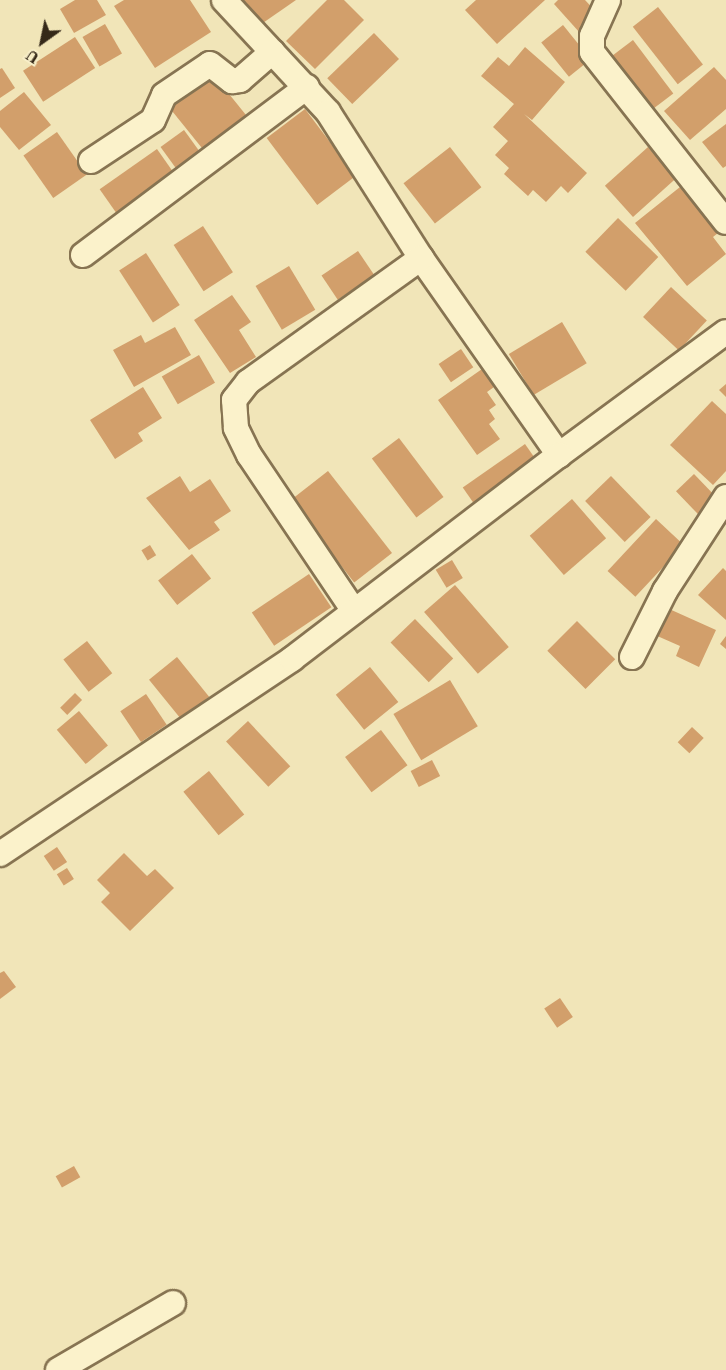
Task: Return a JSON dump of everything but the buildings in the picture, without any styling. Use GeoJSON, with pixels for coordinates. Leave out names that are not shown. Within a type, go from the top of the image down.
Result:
{"type":"FeatureCollection","features":[{"type":"Feature","properties":{"kind":"street"},"geometry":{"type":"LineString","coordinates":[[224,0],[307,87],[421,258],[559,455]]}},
{"type":"Feature","properties":{"kind":"street"},"geometry":{"type":"LineString","coordinates":[[610,2],[592,36],[592,52],[726,222]]}},
{"type":"Feature","properties":{"kind":"street"},"geometry":{"type":"LineString","coordinates":[[91,161],[153,120],[164,96],[210,64],[232,81],[240,80],[272,52]]}},
{"type":"Feature","properties":{"kind":"street"},"geometry":{"type":"LineString","coordinates":[[83,255],[307,87]]}},
{"type":"Feature","properties":{"kind":"street"},"geometry":{"type":"LineString","coordinates":[[354,611],[249,455],[236,428],[234,400],[248,382],[421,258]]}},
{"type":"Feature","properties":{"kind":"street"},"geometry":{"type":"LineString","coordinates":[[0,854],[292,659],[559,455],[726,332]]}},
{"type":"Feature","properties":{"kind":"street"},"geometry":{"type":"LineString","coordinates":[[632,657],[665,591],[726,497]]}},
{"type":"Feature","properties":{"kind":"street"},"geometry":{"type":"LineString","coordinates":[[58,1370],[173,1303]]}}]}
